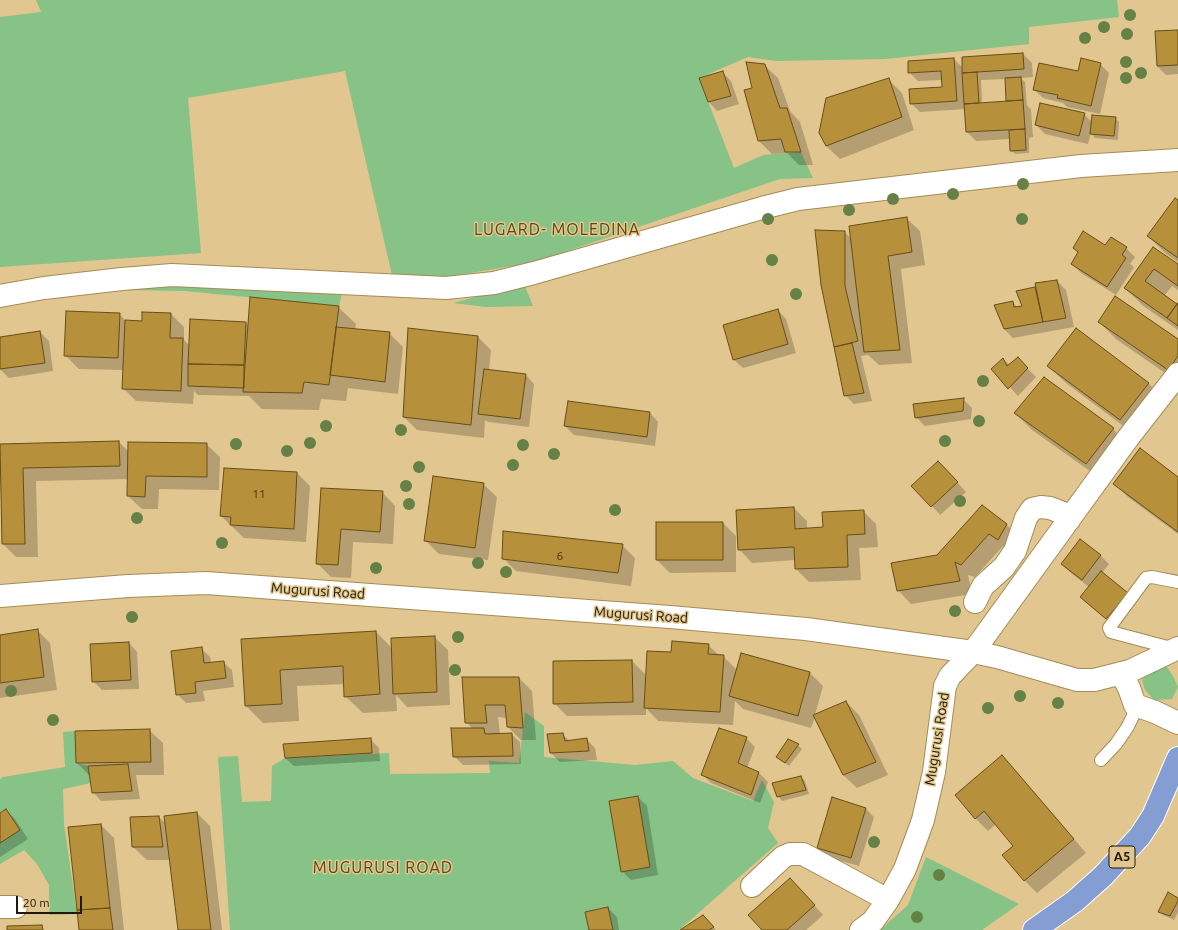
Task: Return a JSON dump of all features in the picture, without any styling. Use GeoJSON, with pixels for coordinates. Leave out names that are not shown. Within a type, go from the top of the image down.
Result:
{"type":"FeatureCollection","features":[{"type":"Feature","properties":{"kind":"highway","name":"A5"},"geometry":{"type":"LineString","coordinates":[[1034,930],[1081,896],[1103,876],[1140,836],[1153,816],[1178,758]]}},
{"type":"Feature","properties":{"kind":"street"},"geometry":{"type":"LineString","coordinates":[[0,296],[44,288],[172,275],[446,288],[494,283],[534,274],[798,199],[1081,166],[1178,160]]}},
{"type":"Feature","properties":{"kind":"street"},"geometry":{"type":"LineString","coordinates":[[1177,648],[1130,671],[1094,680],[1077,680],[997,657],[973,652],[1128,438],[1178,374]]}},
{"type":"Feature","properties":{"kind":"street"},"geometry":{"type":"LineString","coordinates":[[975,602],[983,586],[994,578],[1015,551],[1026,518],[1032,509],[1041,507],[1050,508],[1063,514],[1069,520]]}},
{"type":"Feature","properties":{"kind":"street","name":"Mugurusi Road"},"geometry":{"type":"LineString","coordinates":[[0,596],[128,586],[206,583],[670,617],[806,630],[973,652]]}},
{"type":"Feature","properties":{"kind":"street","name":"Mugurusi Road"},"geometry":{"type":"LineString","coordinates":[[861,930],[873,921],[888,900],[905,869],[923,820],[934,772],[945,686],[950,676],[973,652]]}},
{"type":"Feature","properties":{"kind":"street"},"geometry":{"type":"LineString","coordinates":[[1121,673],[1129,688],[1135,705],[1156,712],[1178,723]]}},
{"type":"Feature","properties":{"kind":"street"},"geometry":{"type":"LineString","coordinates":[[752,886],[783,857],[790,854],[803,854],[888,900]]}},
{"type":"Feature","properties":{"kind":"lane"},"geometry":{"type":"LineString","coordinates":[[1177,648],[1111,632],[1109,628],[1146,578],[1152,577],[1178,582]]}},
{"type":"Feature","properties":{"kind":"lane"},"geometry":{"type":"LineString","coordinates":[[1101,760],[1116,744],[1127,728],[1133,716],[1135,705]]}},
{"type":"Feature","properties":{"kind":"green space"},"geometry":{"type":"Polygon","coordinates":[[[36,0],[1117,0],[1119,17],[1029,27],[1029,44],[885,59],[776,61],[748,57],[699,78],[734,168],[763,155],[801,152],[813,178],[780,179],[535,262],[447,277],[392,275],[345,71],[188,98],[201,253],[0,267],[0,17],[41,12],[36,0]]]}},
{"type":"Feature","properties":{"kind":"green space"},"geometry":{"type":"Polygon","coordinates":[[[166,278],[342,293],[339,306],[185,291],[125,290],[166,278]]]}},
{"type":"Feature","properties":{"kind":"green space"},"geometry":{"type":"Polygon","coordinates":[[[524,284],[533,306],[486,307],[453,303],[524,284]]]}},
{"type":"Feature","properties":{"kind":"green space"},"geometry":{"type":"Polygon","coordinates":[[[1165,664],[1178,687],[1172,699],[1154,700],[1145,690],[1142,680],[1152,668],[1165,664]]]}},
{"type":"Feature","properties":{"kind":"green space"},"geometry":{"type":"Polygon","coordinates":[[[525,712],[544,726],[544,757],[635,765],[673,761],[693,778],[753,801],[762,780],[774,802],[768,828],[778,843],[679,930],[230,930],[218,757],[238,756],[242,802],[271,801],[272,766],[285,758],[389,753],[390,774],[490,773],[489,761],[519,763],[525,712]]]}},
{"type":"Feature","properties":{"kind":"green space"},"geometry":{"type":"Polygon","coordinates":[[[75,731],[76,763],[88,766],[91,783],[63,789],[64,824],[77,914],[49,915],[49,885],[37,864],[24,850],[0,864],[0,779],[3,777],[65,767],[63,732],[75,731]]]}},
{"type":"Feature","properties":{"kind":"green space"},"geometry":{"type":"Polygon","coordinates":[[[926,857],[1019,904],[982,930],[880,930],[908,905],[926,857]]]}},
{"type":"Feature","properties":{"kind":"building"},"geometry":{"type":"Polygon","coordinates":[[[1178,30],[1178,65],[1157,66],[1155,31],[1178,30]]]}},
{"type":"Feature","properties":{"kind":"building"},"geometry":{"type":"Polygon","coordinates":[[[1023,53],[1024,69],[962,73],[962,57],[1023,53]]]}},
{"type":"Feature","properties":{"kind":"building"},"geometry":{"type":"Polygon","coordinates":[[[954,58],[957,101],[910,104],[909,89],[942,87],[941,71],[908,73],[908,61],[954,58]]]}},
{"type":"Feature","properties":{"kind":"building"},"geometry":{"type":"Polygon","coordinates":[[[1081,58],[1101,63],[1091,106],[1057,98],[1058,95],[1033,90],[1039,63],[1078,71],[1081,58]]]}},
{"type":"Feature","properties":{"kind":"building"},"geometry":{"type":"Polygon","coordinates":[[[746,62],[765,64],[780,108],[787,108],[801,152],[785,152],[781,139],[758,141],[744,90],[752,88],[746,62]]]}},
{"type":"Feature","properties":{"kind":"building"},"geometry":{"type":"Polygon","coordinates":[[[723,71],[731,96],[708,102],[699,78],[723,71]]]}},
{"type":"Feature","properties":{"kind":"building"},"geometry":{"type":"Polygon","coordinates":[[[977,72],[979,103],[964,104],[962,73],[977,72]]]}},
{"type":"Feature","properties":{"kind":"building"},"geometry":{"type":"Polygon","coordinates":[[[1021,77],[1023,100],[1006,101],[1005,78],[1021,77]]]}},
{"type":"Feature","properties":{"kind":"building"},"geometry":{"type":"Polygon","coordinates":[[[889,78],[902,117],[826,146],[819,133],[826,98],[889,78]]]}},
{"type":"Feature","properties":{"kind":"building"},"geometry":{"type":"Polygon","coordinates":[[[1023,100],[1025,129],[966,132],[964,104],[1023,100]]]}},
{"type":"Feature","properties":{"kind":"building"},"geometry":{"type":"Polygon","coordinates":[[[1040,103],[1085,113],[1079,136],[1035,125],[1040,103]]]}},
{"type":"Feature","properties":{"kind":"building"},"geometry":{"type":"Polygon","coordinates":[[[1092,115],[1116,117],[1114,136],[1090,134],[1092,115]]]}},
{"type":"Feature","properties":{"kind":"building"},"geometry":{"type":"Polygon","coordinates":[[[1025,129],[1026,150],[1010,151],[1009,130],[1025,129]]]}},
{"type":"Feature","properties":{"kind":"building"},"geometry":{"type":"Polygon","coordinates":[[[1175,198],[1178,200],[1178,258],[1147,236],[1175,198]]]}},
{"type":"Feature","properties":{"kind":"building"},"geometry":{"type":"Polygon","coordinates":[[[907,217],[912,252],[888,256],[900,350],[864,352],[849,226],[907,217]]]}},
{"type":"Feature","properties":{"kind":"building"},"geometry":{"type":"Polygon","coordinates":[[[815,230],[845,231],[845,286],[858,341],[834,347],[821,285],[815,230]]]}},
{"type":"Feature","properties":{"kind":"building"},"geometry":{"type":"Polygon","coordinates":[[[1083,231],[1105,245],[1111,237],[1127,247],[1122,255],[1126,258],[1107,287],[1071,264],[1078,252],[1073,248],[1083,231]]]}},
{"type":"Feature","properties":{"kind":"building"},"geometry":{"type":"Polygon","coordinates":[[[1153,247],[1178,264],[1178,286],[1154,269],[1145,281],[1177,304],[1167,318],[1124,288],[1153,247]]]}},
{"type":"Feature","properties":{"kind":"building"},"geometry":{"type":"Polygon","coordinates":[[[1057,280],[1066,318],[1043,322],[1035,283],[1057,280]]]}},
{"type":"Feature","properties":{"kind":"building"},"geometry":{"type":"Polygon","coordinates":[[[1035,287],[1043,322],[1004,329],[994,305],[1013,301],[1014,307],[1022,306],[1016,291],[1035,287]]]}},
{"type":"Feature","properties":{"kind":"building"},"geometry":{"type":"Polygon","coordinates":[[[1115,296],[1178,339],[1178,356],[1168,370],[1098,322],[1115,296]]]}},
{"type":"Feature","properties":{"kind":"building"},"geometry":{"type":"Polygon","coordinates":[[[250,297],[339,306],[329,385],[304,382],[302,393],[243,392],[250,297]]]}},
{"type":"Feature","properties":{"kind":"building"},"geometry":{"type":"Polygon","coordinates":[[[1178,303],[1178,326],[1167,318],[1178,303]]]}},
{"type":"Feature","properties":{"kind":"building"},"geometry":{"type":"Polygon","coordinates":[[[778,309],[788,344],[733,360],[723,325],[778,309]]]}},
{"type":"Feature","properties":{"kind":"building"},"geometry":{"type":"Polygon","coordinates":[[[66,311],[120,313],[118,358],[64,356],[66,311]]]}},
{"type":"Feature","properties":{"kind":"building"},"geometry":{"type":"Polygon","coordinates":[[[142,312],[171,313],[170,338],[183,338],[181,391],[122,389],[125,320],[142,321],[142,312]]]}},
{"type":"Feature","properties":{"kind":"building"},"geometry":{"type":"Polygon","coordinates":[[[190,319],[246,322],[244,365],[188,364],[190,319]]]}},
{"type":"Feature","properties":{"kind":"building"},"geometry":{"type":"Polygon","coordinates":[[[336,327],[390,332],[385,382],[330,375],[336,327]]]}},
{"type":"Feature","properties":{"kind":"building"},"geometry":{"type":"Polygon","coordinates":[[[408,328],[478,336],[471,425],[403,417],[408,328]]]}},
{"type":"Feature","properties":{"kind":"building"},"geometry":{"type":"Polygon","coordinates":[[[1076,328],[1149,383],[1120,420],[1047,366],[1076,328]]]}},
{"type":"Feature","properties":{"kind":"building"},"geometry":{"type":"Polygon","coordinates":[[[40,331],[45,363],[0,369],[0,337],[40,331]]]}},
{"type":"Feature","properties":{"kind":"building"},"geometry":{"type":"Polygon","coordinates":[[[852,343],[864,393],[844,396],[834,347],[852,343]]]}},
{"type":"Feature","properties":{"kind":"building"},"geometry":{"type":"Polygon","coordinates":[[[1018,357],[1028,368],[1008,389],[991,369],[1003,358],[1007,366],[1018,357]]]}},
{"type":"Feature","properties":{"kind":"building"},"geometry":{"type":"Polygon","coordinates":[[[188,364],[244,365],[244,388],[188,386],[188,364]]]}},
{"type":"Feature","properties":{"kind":"building"},"geometry":{"type":"Polygon","coordinates":[[[484,369],[526,374],[520,419],[478,414],[484,369]]]}},
{"type":"Feature","properties":{"kind":"building"},"geometry":{"type":"Polygon","coordinates":[[[1044,377],[1114,428],[1086,464],[1014,413],[1044,377]]]}},
{"type":"Feature","properties":{"kind":"building"},"geometry":{"type":"Polygon","coordinates":[[[964,398],[963,411],[915,418],[913,404],[964,398]]]}},
{"type":"Feature","properties":{"kind":"building"},"geometry":{"type":"Polygon","coordinates":[[[568,401],[650,412],[647,437],[564,426],[568,401]]]}},
{"type":"Feature","properties":{"kind":"building"},"geometry":{"type":"Polygon","coordinates":[[[119,441],[120,466],[23,468],[25,544],[2,544],[0,444],[119,441]]]}},
{"type":"Feature","properties":{"kind":"building"},"geometry":{"type":"Polygon","coordinates":[[[128,442],[207,443],[207,477],[146,476],[145,497],[127,496],[128,442]]]}},
{"type":"Feature","properties":{"kind":"building"},"geometry":{"type":"Polygon","coordinates":[[[1140,448],[1178,477],[1178,532],[1113,484],[1140,448]]]}},
{"type":"Feature","properties":{"kind":"building"},"geometry":{"type":"Polygon","coordinates":[[[938,461],[958,482],[931,507],[911,486],[938,461]]]}},
{"type":"Feature","properties":{"kind":"building"},"geometry":{"type":"Polygon","coordinates":[[[224,468],[297,472],[294,529],[230,525],[231,517],[220,516],[224,468]]]}},
{"type":"Feature","properties":{"kind":"building"},"geometry":{"type":"Polygon","coordinates":[[[433,476],[484,483],[475,548],[424,541],[433,476]]]}},
{"type":"Feature","properties":{"kind":"building"},"geometry":{"type":"Polygon","coordinates":[[[321,488],[383,491],[380,532],[341,529],[338,565],[316,564],[321,488]]]}},
{"type":"Feature","properties":{"kind":"building"},"geometry":{"type":"Polygon","coordinates":[[[982,505],[1007,524],[998,540],[989,534],[961,565],[955,562],[960,581],[897,591],[891,563],[937,555],[982,505]]]}},
{"type":"Feature","properties":{"kind":"building"},"geometry":{"type":"Polygon","coordinates":[[[794,507],[795,529],[823,527],[822,512],[864,510],[865,534],[847,535],[848,567],[795,569],[794,547],[738,550],[736,510],[794,507]]]}},
{"type":"Feature","properties":{"kind":"building"},"geometry":{"type":"Polygon","coordinates":[[[656,522],[723,522],[723,560],[656,560],[656,522]]]}},
{"type":"Feature","properties":{"kind":"building"},"geometry":{"type":"Polygon","coordinates":[[[503,531],[623,544],[618,573],[502,559],[503,531]]]}},
{"type":"Feature","properties":{"kind":"building"},"geometry":{"type":"Polygon","coordinates":[[[1080,539],[1101,555],[1082,580],[1061,564],[1080,539]]]}},
{"type":"Feature","properties":{"kind":"building"},"geometry":{"type":"Polygon","coordinates":[[[1101,571],[1128,593],[1106,619],[1080,597],[1101,571]]]}},
{"type":"Feature","properties":{"kind":"building"},"geometry":{"type":"Polygon","coordinates":[[[38,629],[44,677],[0,683],[0,635],[38,629]]]}},
{"type":"Feature","properties":{"kind":"building"},"geometry":{"type":"Polygon","coordinates":[[[376,631],[380,694],[344,697],[343,666],[280,670],[282,704],[245,706],[241,639],[376,631]]]}},
{"type":"Feature","properties":{"kind":"building"},"geometry":{"type":"Polygon","coordinates":[[[435,636],[437,692],[393,694],[391,638],[435,636]]]}},
{"type":"Feature","properties":{"kind":"building"},"geometry":{"type":"Polygon","coordinates":[[[672,641],[709,644],[708,654],[724,655],[720,712],[644,708],[647,651],[671,652],[672,641]]]}},
{"type":"Feature","properties":{"kind":"building"},"geometry":{"type":"Polygon","coordinates":[[[129,642],[131,680],[92,682],[90,644],[129,642]]]}},
{"type":"Feature","properties":{"kind":"building"},"geometry":{"type":"Polygon","coordinates":[[[202,647],[204,663],[224,661],[226,678],[195,682],[196,693],[176,695],[171,651],[202,647]]]}},
{"type":"Feature","properties":{"kind":"building"},"geometry":{"type":"Polygon","coordinates":[[[741,653],[810,672],[798,716],[729,696],[741,653]]]}},
{"type":"Feature","properties":{"kind":"building"},"geometry":{"type":"Polygon","coordinates":[[[632,660],[633,702],[553,704],[553,661],[632,660]]]}},
{"type":"Feature","properties":{"kind":"building"},"geometry":{"type":"Polygon","coordinates":[[[462,677],[519,677],[523,728],[507,727],[505,705],[485,705],[487,723],[465,723],[462,677]]]}},
{"type":"Feature","properties":{"kind":"building"},"geometry":{"type":"Polygon","coordinates":[[[846,701],[876,762],[843,775],[813,715],[846,701]]]}},
{"type":"Feature","properties":{"kind":"building"},"geometry":{"type":"Polygon","coordinates":[[[451,728],[484,728],[485,734],[512,733],[513,756],[453,757],[451,728]]]}},
{"type":"Feature","properties":{"kind":"building"},"geometry":{"type":"Polygon","coordinates":[[[719,728],[747,737],[738,763],[759,772],[751,795],[701,775],[719,728]]]}},
{"type":"Feature","properties":{"kind":"building"},"geometry":{"type":"Polygon","coordinates":[[[150,729],[151,762],[76,763],[75,731],[150,729]]]}},
{"type":"Feature","properties":{"kind":"building"},"geometry":{"type":"Polygon","coordinates":[[[563,733],[565,741],[587,738],[589,751],[550,753],[547,734],[563,733]]]}},
{"type":"Feature","properties":{"kind":"building"},"geometry":{"type":"Polygon","coordinates":[[[371,738],[372,753],[285,758],[283,744],[371,738]]]}},
{"type":"Feature","properties":{"kind":"building"},"geometry":{"type":"Polygon","coordinates":[[[788,739],[799,744],[785,763],[776,757],[788,739]]]}},
{"type":"Feature","properties":{"kind":"building"},"geometry":{"type":"Polygon","coordinates":[[[1002,755],[1074,839],[1024,881],[1002,855],[1013,846],[984,811],[975,819],[955,795],[1002,755]]]}},
{"type":"Feature","properties":{"kind":"building"},"geometry":{"type":"Polygon","coordinates":[[[128,764],[132,791],[92,793],[88,766],[128,764]]]}},
{"type":"Feature","properties":{"kind":"building"},"geometry":{"type":"Polygon","coordinates":[[[801,776],[806,790],[777,797],[772,783],[801,776]]]}},
{"type":"Feature","properties":{"kind":"building"},"geometry":{"type":"Polygon","coordinates":[[[638,796],[650,867],[621,872],[609,801],[638,796]]]}},
{"type":"Feature","properties":{"kind":"building"},"geometry":{"type":"Polygon","coordinates":[[[832,797],[866,808],[851,858],[817,848],[832,797]]]}},
{"type":"Feature","properties":{"kind":"building"},"geometry":{"type":"Polygon","coordinates":[[[6,809],[20,830],[0,843],[0,813],[6,809]]]}},
{"type":"Feature","properties":{"kind":"building"},"geometry":{"type":"Polygon","coordinates":[[[197,812],[211,930],[178,930],[164,816],[197,812]]]}},
{"type":"Feature","properties":{"kind":"building"},"geometry":{"type":"Polygon","coordinates":[[[159,816],[163,847],[132,847],[130,817],[159,816]]]}},
{"type":"Feature","properties":{"kind":"building"},"geometry":{"type":"Polygon","coordinates":[[[101,824],[110,908],[77,910],[68,827],[101,824]]]}},
{"type":"Feature","properties":{"kind":"building"},"geometry":{"type":"Polygon","coordinates":[[[790,878],[815,905],[787,930],[762,930],[748,915],[790,878]]]}},
{"type":"Feature","properties":{"kind":"building"},"geometry":{"type":"Polygon","coordinates":[[[1168,892],[1178,898],[1178,901],[1170,916],[1158,912],[1168,892]]]}},
{"type":"Feature","properties":{"kind":"building"},"geometry":{"type":"Polygon","coordinates":[[[608,907],[613,930],[589,930],[585,912],[608,907]]]}},
{"type":"Feature","properties":{"kind":"building"},"geometry":{"type":"Polygon","coordinates":[[[110,908],[113,930],[79,930],[77,910],[110,908]]]}},
{"type":"Feature","properties":{"kind":"building"},"geometry":{"type":"Polygon","coordinates":[[[703,915],[714,927],[709,930],[680,930],[703,915]]]}},
{"type":"Feature","properties":{"kind":"building"},"geometry":{"type":"Polygon","coordinates":[[[42,925],[43,930],[7,930],[7,926],[42,925]]]}},
{"type":"Feature","properties":{"kind":"district","name":"LUGARD- MOLEDINA"},"geometry":{"type":"Point","coordinates":[557,230]}},
{"type":"Feature","properties":{"kind":"district","name":"MUGURUSI ROAD"},"geometry":{"type":"Point","coordinates":[383,868]}}]}
